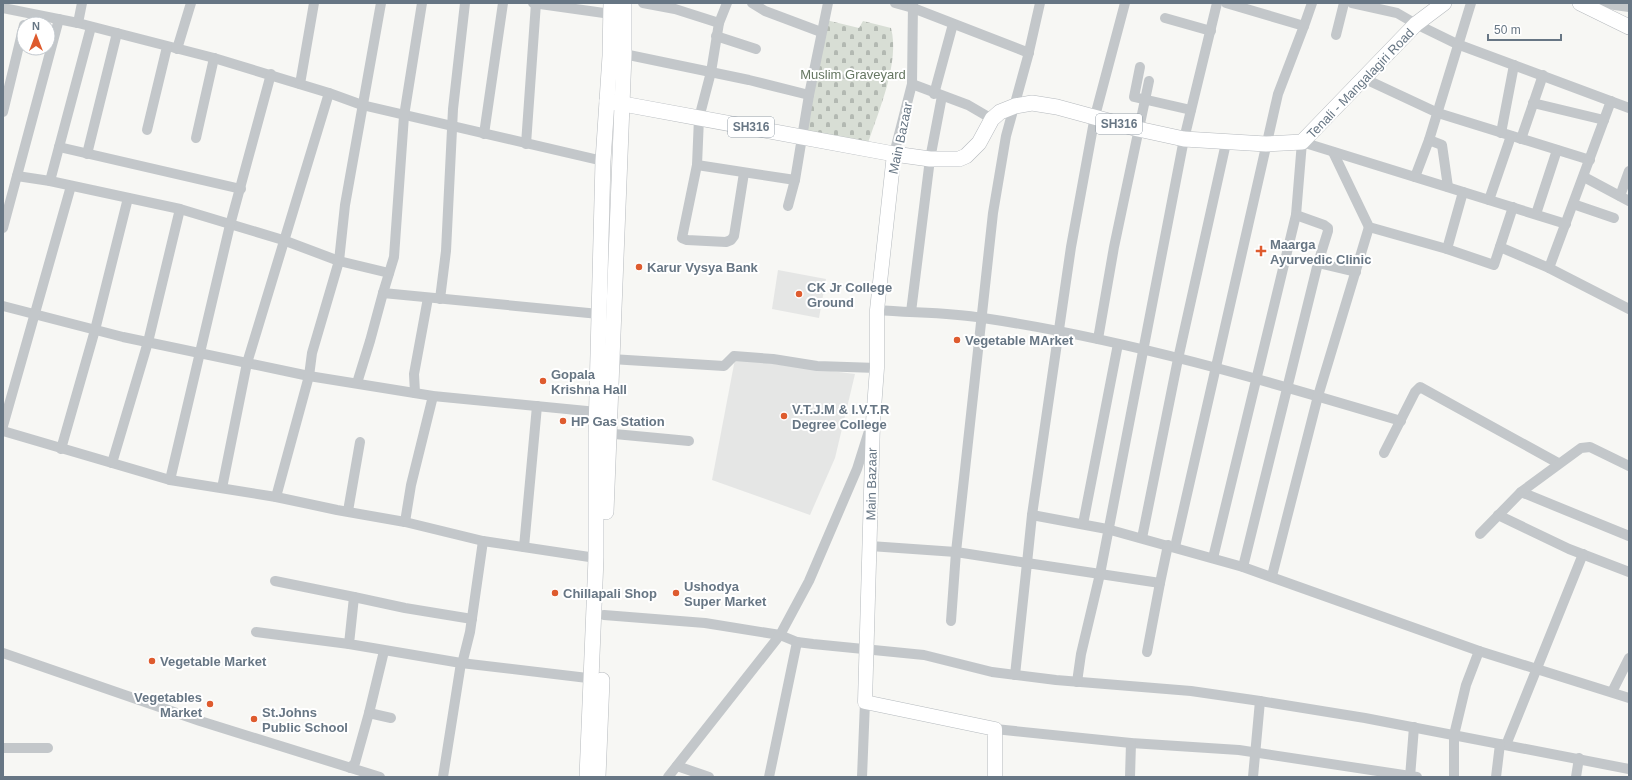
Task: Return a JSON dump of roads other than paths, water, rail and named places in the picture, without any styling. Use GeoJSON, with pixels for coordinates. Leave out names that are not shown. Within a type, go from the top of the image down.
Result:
{"type":"FeatureCollection","features":[{"type":"Feature","properties":{"kind":"main road"},"geometry":{"type":"LineString","coordinates":[[587,777],[604,615],[602,432],[597,412],[603,161],[624,54],[624,3]]}},
{"type":"Feature","properties":{"kind":"main road","name":"Tenali - Mangalagiri Road"},"geometry":{"type":"LineString","coordinates":[[614,102],[894,154],[930,159],[959,159],[966,156],[979,143],[992,119],[1000,112],[1015,106],[1032,103],[1095,116],[1138,129],[1184,139],[1226,143],[1266,144],[1302,142],[1416,24],[1444,3]]}},
{"type":"Feature","properties":{"kind":"main road"},"geometry":{"type":"LineString","coordinates":[[1580,3],[1629,27]]}},
{"type":"Feature","properties":{"kind":"main road"},"geometry":{"type":"LineString","coordinates":[[1606,3],[1629,16]]}},
{"type":"Feature","properties":{"kind":"main road"},"geometry":{"type":"LineString","coordinates":[[598,777],[596,558],[602,432],[611,359],[614,102],[611,9]]}},
{"type":"Feature","properties":{"kind":"street"},"geometry":{"type":"LineString","coordinates":[[78,23],[82,3]]}},
{"type":"Feature","properties":{"kind":"street"},"geometry":{"type":"LineString","coordinates":[[147,130],[172,48],[191,3]]}},
{"type":"Feature","properties":{"kind":"street"},"geometry":{"type":"LineString","coordinates":[[300,84],[314,3]]}},
{"type":"Feature","properties":{"kind":"street"},"geometry":{"type":"LineString","coordinates":[[276,497],[309,376],[312,353],[339,261],[345,205],[381,3]]}},
{"type":"Feature","properties":{"kind":"street"},"geometry":{"type":"LineString","coordinates":[[357,383],[394,258],[404,116],[422,3]]}},
{"type":"Feature","properties":{"kind":"street"},"geometry":{"type":"LineString","coordinates":[[440,299],[446,251],[453,126],[465,3]]}},
{"type":"Feature","properties":{"kind":"street"},"geometry":{"type":"LineString","coordinates":[[484,134],[504,3]]}},
{"type":"Feature","properties":{"kind":"street"},"geometry":{"type":"LineString","coordinates":[[526,144],[535,3],[611,9]]}},
{"type":"Feature","properties":{"kind":"street"},"geometry":{"type":"LineString","coordinates":[[643,3],[675,10],[719,23]]}},
{"type":"Feature","properties":{"kind":"street"},"geometry":{"type":"LineString","coordinates":[[727,3],[719,23],[711,72],[699,118],[696,165],[682,238],[687,240],[726,242],[731,240],[734,236],[744,173]]}},
{"type":"Feature","properties":{"kind":"street"},"geometry":{"type":"LineString","coordinates":[[752,3],[766,7],[821,32]]}},
{"type":"Feature","properties":{"kind":"street"},"geometry":{"type":"LineString","coordinates":[[788,206],[795,180],[809,95],[828,3]]}},
{"type":"Feature","properties":{"kind":"street"},"geometry":{"type":"LineString","coordinates":[[895,3],[913,5],[953,24],[1029,53]]}},
{"type":"Feature","properties":{"kind":"street"},"geometry":{"type":"LineString","coordinates":[[951,621],[956,552],[993,212],[1005,143],[1029,53],[1040,3]]}},
{"type":"Feature","properties":{"kind":"street"},"geometry":{"type":"LineString","coordinates":[[1015,675],[1032,515],[1060,331],[1071,247],[1095,116],[1124,3]]}},
{"type":"Feature","properties":{"kind":"street"},"geometry":{"type":"LineString","coordinates":[[1077,682],[1081,654],[1100,574],[1107,529],[1184,139],[1217,3]]}},
{"type":"Feature","properties":{"kind":"street"},"geometry":{"type":"LineString","coordinates":[[1226,3],[1304,26]]}},
{"type":"Feature","properties":{"kind":"street"},"geometry":{"type":"LineString","coordinates":[[1147,652],[1160,583],[1171,546],[1216,368],[1278,94],[1312,3]]}},
{"type":"Feature","properties":{"kind":"street"},"geometry":{"type":"LineString","coordinates":[[1336,35],[1344,3]]}},
{"type":"Feature","properties":{"kind":"street"},"geometry":{"type":"LineString","coordinates":[[1352,3],[1398,8],[1416,24],[1457,44],[1629,108]]}},
{"type":"Feature","properties":{"kind":"street"},"geometry":{"type":"LineString","coordinates":[[1415,177],[1438,113],[1457,44],[1471,3]]}},
{"type":"Feature","properties":{"kind":"street"},"geometry":{"type":"LineString","coordinates":[[1606,3],[1629,7]]}},
{"type":"Feature","properties":{"kind":"street","name":"Main Bazaar"},"geometry":{"type":"LineString","coordinates":[[862,777],[870,546],[872,422],[877,368],[877,310],[894,154],[912,84],[913,5]]}},
{"type":"Feature","properties":{"kind":"street"},"geometry":{"type":"LineString","coordinates":[[3,8],[78,23],[214,58],[271,74],[329,93],[362,106],[603,161]]}},
{"type":"Feature","properties":{"kind":"street"},"geometry":{"type":"LineString","coordinates":[[26,16],[27,12]]}},
{"type":"Feature","properties":{"kind":"street"},"geometry":{"type":"LineString","coordinates":[[1165,18],[1210,31]]}},
{"type":"Feature","properties":{"kind":"street"},"geometry":{"type":"LineString","coordinates":[[3,228],[59,19]]}},
{"type":"Feature","properties":{"kind":"street"},"geometry":{"type":"LineString","coordinates":[[911,312],[938,95],[953,24]]}},
{"type":"Feature","properties":{"kind":"street"},"geometry":{"type":"LineString","coordinates":[[50,181],[91,27]]}},
{"type":"Feature","properties":{"kind":"street"},"geometry":{"type":"LineString","coordinates":[[87,154],[117,33]]}},
{"type":"Feature","properties":{"kind":"street"},"geometry":{"type":"LineString","coordinates":[[716,36],[756,49]]}},
{"type":"Feature","properties":{"kind":"street"},"geometry":{"type":"LineString","coordinates":[[624,54],[711,72],[809,95]]}},
{"type":"Feature","properties":{"kind":"street"},"geometry":{"type":"LineString","coordinates":[[3,112],[17,56]]}},
{"type":"Feature","properties":{"kind":"street"},"geometry":{"type":"LineString","coordinates":[[196,138],[214,58]]}},
{"type":"Feature","properties":{"kind":"street"},"geometry":{"type":"LineString","coordinates":[[1511,136],[1514,65]]}},
{"type":"Feature","properties":{"kind":"street"},"geometry":{"type":"LineString","coordinates":[[1140,68],[1134,97],[1191,110]]}},
{"type":"Feature","properties":{"kind":"street"},"geometry":{"type":"LineString","coordinates":[[170,480],[230,225],[271,74]]}},
{"type":"Feature","properties":{"kind":"street"},"geometry":{"type":"LineString","coordinates":[[1489,200],[1511,136],[1533,103],[1543,75]]}},
{"type":"Feature","properties":{"kind":"street"},"geometry":{"type":"LineString","coordinates":[[1363,78],[1438,113],[1590,160]]}},
{"type":"Feature","properties":{"kind":"street"},"geometry":{"type":"LineString","coordinates":[[1098,339],[1114,247],[1149,81]]}},
{"type":"Feature","properties":{"kind":"street"},"geometry":{"type":"LineString","coordinates":[[912,84],[968,105],[992,119]]}},
{"type":"Feature","properties":{"kind":"street"},"geometry":{"type":"LineString","coordinates":[[222,488],[247,363],[283,240],[329,93]]}},
{"type":"Feature","properties":{"kind":"street"},"geometry":{"type":"LineString","coordinates":[[1549,268],[1611,101]]}},
{"type":"Feature","properties":{"kind":"street"},"geometry":{"type":"LineString","coordinates":[[1533,103],[1604,120]]}},
{"type":"Feature","properties":{"kind":"street"},"geometry":{"type":"LineString","coordinates":[[1429,140],[1442,145],[1448,187]]}},
{"type":"Feature","properties":{"kind":"street"},"geometry":{"type":"LineString","coordinates":[[1213,558],[1296,215],[1302,142],[1566,224]]}},
{"type":"Feature","properties":{"kind":"street"},"geometry":{"type":"LineString","coordinates":[[1142,538],[1178,358],[1226,143]]}},
{"type":"Feature","properties":{"kind":"street"},"geometry":{"type":"LineString","coordinates":[[59,147],[241,189]]}},
{"type":"Feature","properties":{"kind":"street"},"geometry":{"type":"LineString","coordinates":[[1536,214],[1557,150]]}},
{"type":"Feature","properties":{"kind":"street"},"geometry":{"type":"LineString","coordinates":[[1272,576],[1318,396],[1369,227],[1333,152]]}},
{"type":"Feature","properties":{"kind":"street"},"geometry":{"type":"LineString","coordinates":[[696,165],[795,180]]}},
{"type":"Feature","properties":{"kind":"street"},"geometry":{"type":"LineString","coordinates":[[1620,196],[1629,171]]}},
{"type":"Feature","properties":{"kind":"street"},"geometry":{"type":"LineString","coordinates":[[17,176],[50,181],[180,209],[283,240],[339,261],[389,273]]}},
{"type":"Feature","properties":{"kind":"street"},"geometry":{"type":"LineString","coordinates":[[1584,177],[1629,201]]}},
{"type":"Feature","properties":{"kind":"street"},"geometry":{"type":"LineString","coordinates":[[3,426],[71,186]]}},
{"type":"Feature","properties":{"kind":"street"},"geometry":{"type":"LineString","coordinates":[[1447,249],[1463,192]]}},
{"type":"Feature","properties":{"kind":"street"},"geometry":{"type":"LineString","coordinates":[[61,449],[95,330],[128,198]]}},
{"type":"Feature","properties":{"kind":"street"},"geometry":{"type":"LineString","coordinates":[[1574,204],[1614,218]]}},
{"type":"Feature","properties":{"kind":"street"},"geometry":{"type":"LineString","coordinates":[[1369,227],[1447,249],[1494,265],[1513,207]]}},
{"type":"Feature","properties":{"kind":"street"},"geometry":{"type":"LineString","coordinates":[[112,463],[148,342],[180,209]]}},
{"type":"Feature","properties":{"kind":"street"},"geometry":{"type":"LineString","coordinates":[[1242,567],[1289,387],[1318,263],[1328,228],[1296,215]]}},
{"type":"Feature","properties":{"kind":"street"},"geometry":{"type":"LineString","coordinates":[[1500,247],[1549,268],[1629,309]]}},
{"type":"Feature","properties":{"kind":"street"},"geometry":{"type":"LineString","coordinates":[[1318,263],[1356,272]]}},
{"type":"Feature","properties":{"kind":"street"},"geometry":{"type":"LineString","coordinates":[[383,293],[599,314]]}},
{"type":"Feature","properties":{"kind":"street"},"geometry":{"type":"LineString","coordinates":[[415,393],[414,374],[428,298]]}},
{"type":"Feature","properties":{"kind":"street"},"geometry":{"type":"LineString","coordinates":[[3,306],[35,313],[95,330],[309,376],[433,396],[597,412]]}},
{"type":"Feature","properties":{"kind":"street"},"geometry":{"type":"LineString","coordinates":[[877,310],[982,317],[1098,339],[1143,349],[1289,387],[1401,421]]}},
{"type":"Feature","properties":{"kind":"street"},"geometry":{"type":"LineString","coordinates":[[1083,524],[1118,344]]}},
{"type":"Feature","properties":{"kind":"street"},"geometry":{"type":"LineString","coordinates":[[611,359],[724,366],[734,356],[772,359],[817,366],[877,368]]}},
{"type":"Feature","properties":{"kind":"street"},"geometry":{"type":"LineString","coordinates":[[1384,453],[1415,392],[1420,388],[1558,464]]}},
{"type":"Feature","properties":{"kind":"street"},"geometry":{"type":"LineString","coordinates":[[405,522],[411,485],[433,396]]}},
{"type":"Feature","properties":{"kind":"street"},"geometry":{"type":"LineString","coordinates":[[524,547],[537,406]]}},
{"type":"Feature","properties":{"kind":"street"},"geometry":{"type":"LineString","coordinates":[[668,777],[780,636],[809,581],[857,469],[872,422]]}},
{"type":"Feature","properties":{"kind":"street"},"geometry":{"type":"LineString","coordinates":[[3,431],[170,480],[276,497],[405,522],[483,541],[596,558]]}},
{"type":"Feature","properties":{"kind":"street"},"geometry":{"type":"LineString","coordinates":[[602,432],[689,442]]}},
{"type":"Feature","properties":{"kind":"street"},"geometry":{"type":"LineString","coordinates":[[348,511],[360,442]]}},
{"type":"Feature","properties":{"kind":"street"},"geometry":{"type":"LineString","coordinates":[[1480,534],[1521,492],[1580,448],[1587,447],[1629,466]]}},
{"type":"Feature","properties":{"kind":"street"},"geometry":{"type":"LineString","coordinates":[[1521,492],[1629,536]]}},
{"type":"Feature","properties":{"kind":"street"},"geometry":{"type":"LineString","coordinates":[[1032,515],[1107,529],[1272,576],[1479,651],[1629,698]]}},
{"type":"Feature","properties":{"kind":"street"},"geometry":{"type":"LineString","coordinates":[[1498,515],[1582,554],[1629,572]]}},
{"type":"Feature","properties":{"kind":"street"},"geometry":{"type":"LineString","coordinates":[[444,777],[461,663],[472,620],[483,541]]}},
{"type":"Feature","properties":{"kind":"street"},"geometry":{"type":"LineString","coordinates":[[870,546],[956,552],[1160,583]]}},
{"type":"Feature","properties":{"kind":"street"},"geometry":{"type":"LineString","coordinates":[[1496,777],[1503,744],[1536,668],[1582,554]]}},
{"type":"Feature","properties":{"kind":"street"},"geometry":{"type":"LineString","coordinates":[[275,581],[354,596],[405,608],[472,620]]}},
{"type":"Feature","properties":{"kind":"street"},"geometry":{"type":"LineString","coordinates":[[349,644],[354,596]]}},
{"type":"Feature","properties":{"kind":"street"},"geometry":{"type":"LineString","coordinates":[[604,615],[705,622],[780,636],[797,642],[924,655],[992,672],[1077,682],[1191,691],[1260,701],[1414,727],[1579,758],[1629,769]]}},
{"type":"Feature","properties":{"kind":"street"},"geometry":{"type":"LineString","coordinates":[[256,632],[349,644],[461,663],[597,679]]}},
{"type":"Feature","properties":{"kind":"street"},"geometry":{"type":"LineString","coordinates":[[769,777],[797,642]]}},
{"type":"Feature","properties":{"kind":"street"},"geometry":{"type":"LineString","coordinates":[[350,768],[355,763],[370,713],[384,651]]}},
{"type":"Feature","properties":{"kind":"street"},"geometry":{"type":"LineString","coordinates":[[1454,777],[1454,735],[1466,685],[1479,651]]}},
{"type":"Feature","properties":{"kind":"street"},"geometry":{"type":"LineString","coordinates":[[3,653],[200,721],[380,777]]}},
{"type":"Feature","properties":{"kind":"street"},"geometry":{"type":"LineString","coordinates":[[1612,692],[1629,658]]}},
{"type":"Feature","properties":{"kind":"street"},"geometry":{"type":"LineString","coordinates":[[1253,777],[1254,752],[1260,701]]}},
{"type":"Feature","properties":{"kind":"street"},"geometry":{"type":"LineString","coordinates":[[865,702],[995,729],[1131,743],[1254,752],[1367,773],[1413,777],[1414,727]]}},
{"type":"Feature","properties":{"kind":"street"},"geometry":{"type":"LineString","coordinates":[[370,713],[391,718]]}},
{"type":"Feature","properties":{"kind":"street"},"geometry":{"type":"LineString","coordinates":[[995,729],[995,777]]}},
{"type":"Feature","properties":{"kind":"street"},"geometry":{"type":"LineString","coordinates":[[1130,777],[1131,743]]}},
{"type":"Feature","properties":{"kind":"street"},"geometry":{"type":"LineString","coordinates":[[3,748],[48,748]]}},
{"type":"Feature","properties":{"kind":"street"},"geometry":{"type":"LineString","coordinates":[[1576,777],[1579,758]]}},
{"type":"Feature","properties":{"kind":"street"},"geometry":{"type":"LineString","coordinates":[[678,766],[709,777]]}},
{"type":"Feature","properties":{"kind":"place","name":"Maarga Ayurvedic Clinic"},"geometry":{"type":"Point","coordinates":[1261,251]}},
{"type":"Feature","properties":{"kind":"place","name":"Karur Vysya Bank"},"geometry":{"type":"Point","coordinates":[639,267]}},
{"type":"Feature","properties":{"kind":"place","name":"CK Jr College Ground"},"geometry":{"type":"Point","coordinates":[799,294]}},
{"type":"Feature","properties":{"kind":"place","name":"Vegetable MArket"},"geometry":{"type":"Point","coordinates":[957,340]}},
{"type":"Feature","properties":{"kind":"place","name":"Gopala Krishna Hall"},"geometry":{"type":"Point","coordinates":[543,381]}},
{"type":"Feature","properties":{"kind":"place","name":"V.T.J.M & I.V.T.R Degree College"},"geometry":{"type":"Point","coordinates":[784,416]}},
{"type":"Feature","properties":{"kind":"place","name":"HP Gas Station"},"geometry":{"type":"Point","coordinates":[563,421]}},
{"type":"Feature","properties":{"kind":"place","name":"Chillapali Shop"},"geometry":{"type":"Point","coordinates":[555,593]}},
{"type":"Feature","properties":{"kind":"place","name":"Ushodya Super Market"},"geometry":{"type":"Point","coordinates":[676,593]}},
{"type":"Feature","properties":{"kind":"place","name":"Vegetable Market"},"geometry":{"type":"Point","coordinates":[152,661]}},
{"type":"Feature","properties":{"kind":"place","name":"Vegetables Market"},"geometry":{"type":"Point","coordinates":[210,704]}},
{"type":"Feature","properties":{"kind":"place","name":"St.Johns Public School"},"geometry":{"type":"Point","coordinates":[254,719]}},
{"type":"Feature","properties":{"kind":"park label","name":"Muslim Graveyard"},"geometry":{"type":"Point","coordinates":[853,74]}}]}
